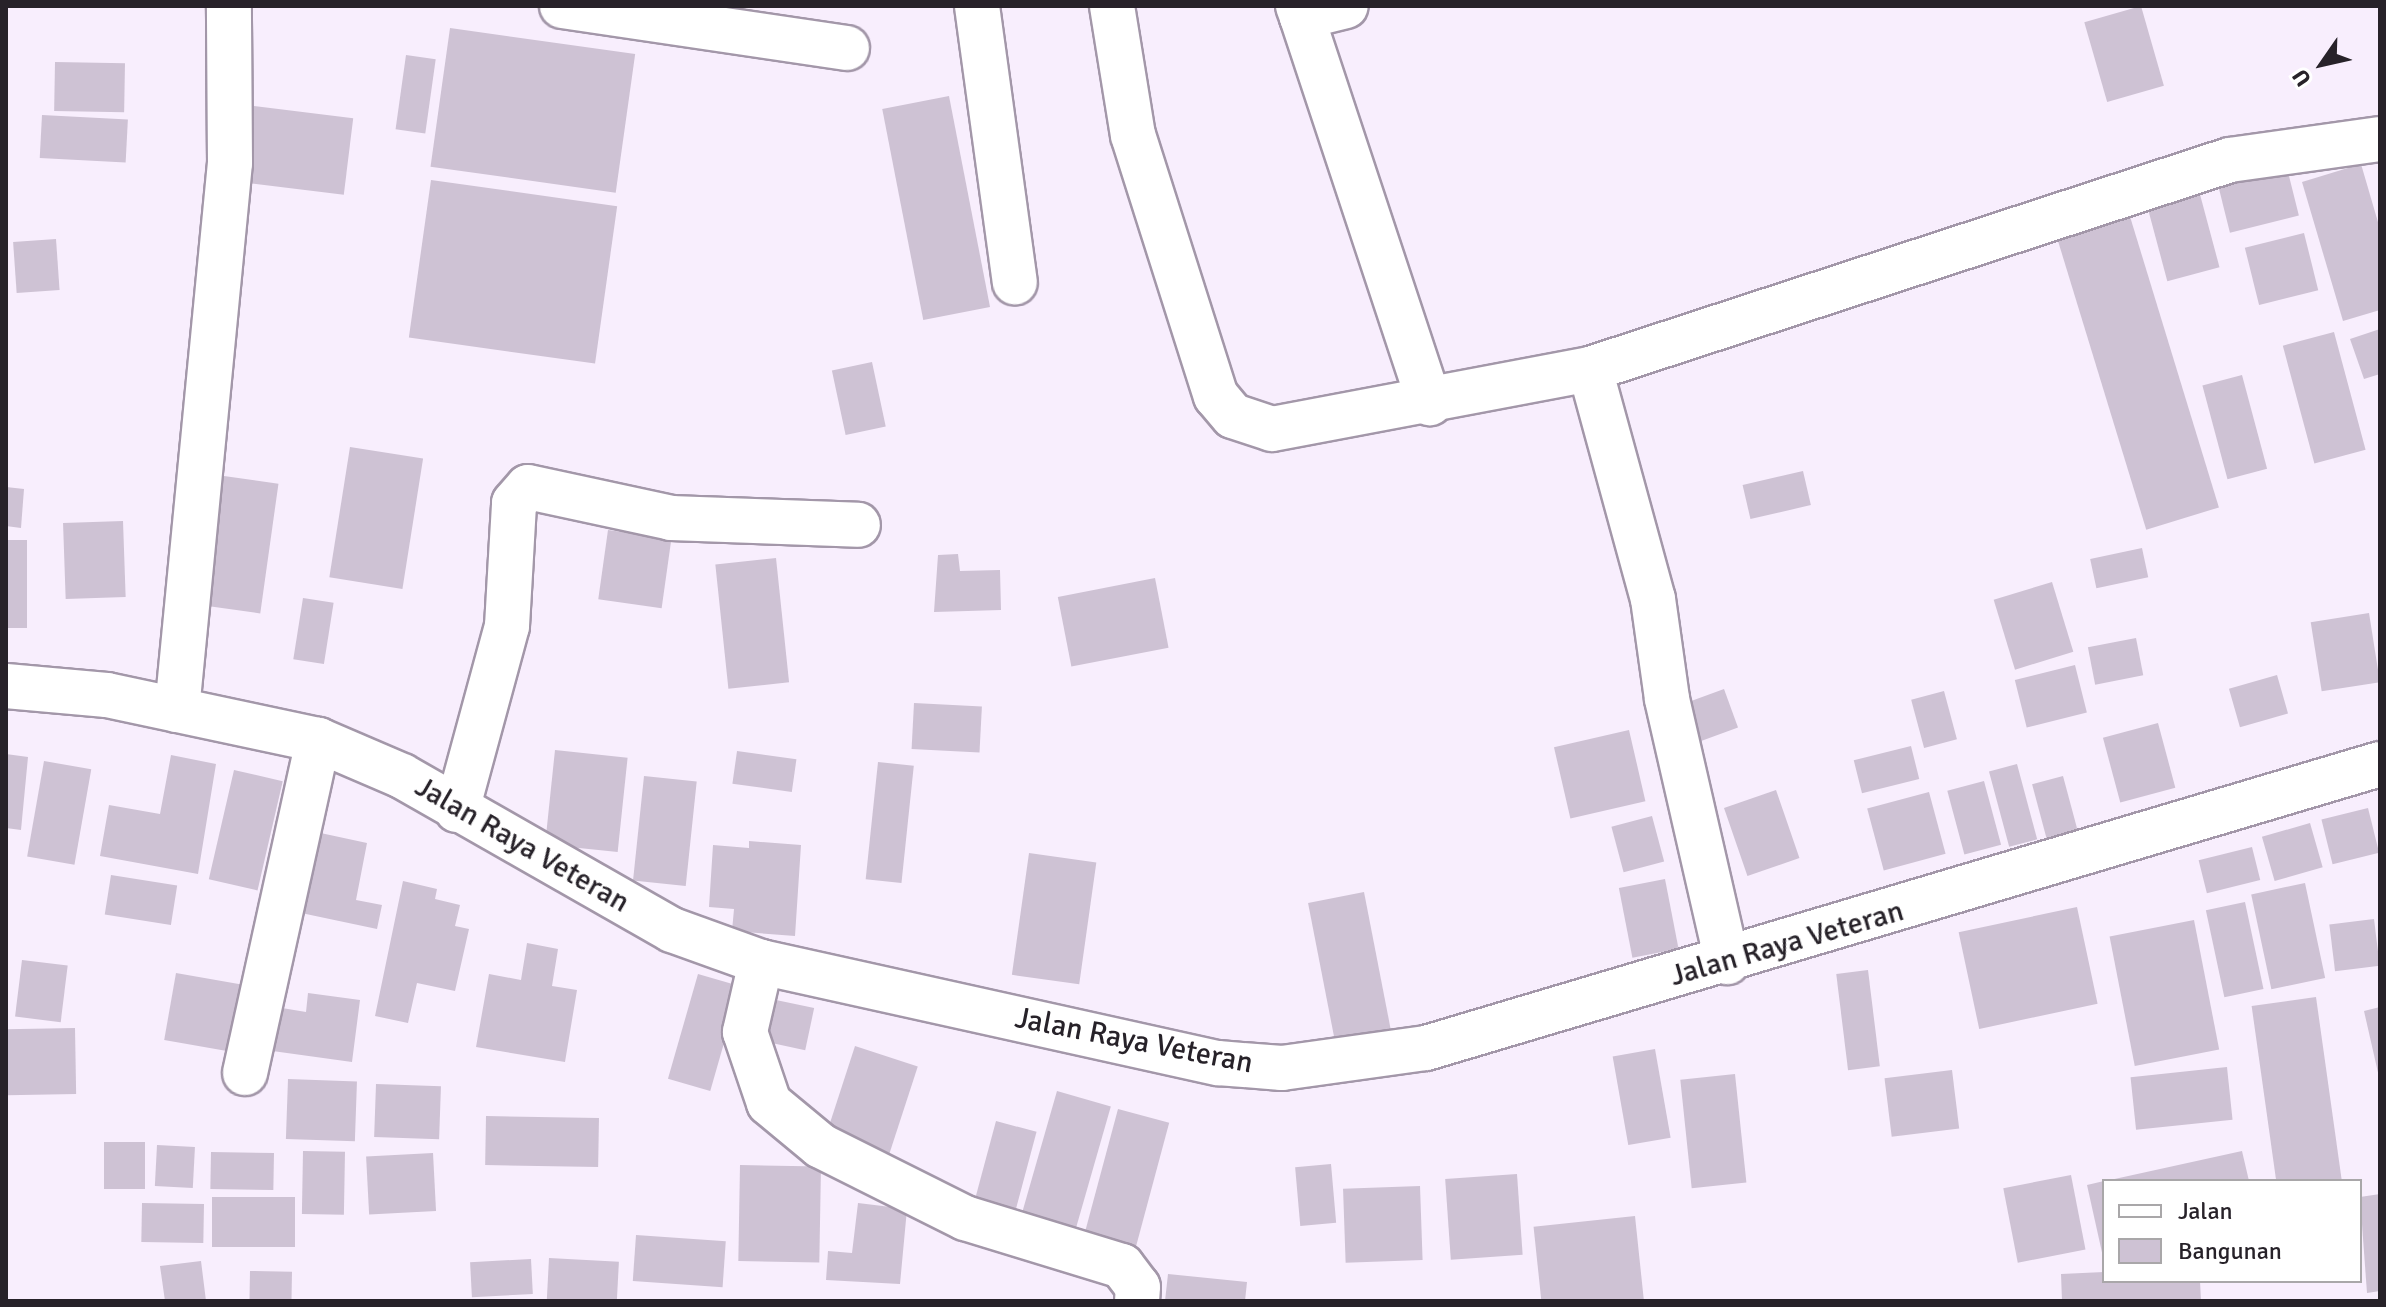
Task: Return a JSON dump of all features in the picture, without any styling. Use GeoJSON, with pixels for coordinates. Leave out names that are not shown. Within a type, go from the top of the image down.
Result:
{"type":"FeatureCollection","features":[{"type":"Feature","properties":{"kind":"street"},"geometry":{"type":"LineString","coordinates":[[177,710],[230,163],[229,6]]}},
{"type":"Feature","properties":{"kind":"street"},"geometry":{"type":"LineString","coordinates":[[562,6],[847,48]]}},
{"type":"Feature","properties":{"kind":"street"},"geometry":{"type":"LineString","coordinates":[[977,6],[1015,282]]}},
{"type":"Feature","properties":{"kind":"street"},"geometry":{"type":"LineString","coordinates":[[1112,6],[1133,135],[1216,396],[1233,416],[1272,429],[1430,403],[1590,369],[2230,160],[2380,139]]}},
{"type":"Feature","properties":{"kind":"street"},"geometry":{"type":"LineString","coordinates":[[1346,6],[1300,12],[1430,403]]}},
{"type":"Feature","properties":{"kind":"street"},"geometry":{"type":"LineString","coordinates":[[1590,369],[1653,599],[1667,699],[1727,962]]}},
{"type":"Feature","properties":{"kind":"street"},"geometry":{"type":"LineString","coordinates":[[457,810],[507,626],[514,503],[528,487],[671,518],[858,525]]}},
{"type":"Feature","properties":{"kind":"street","name":"Jalan Raya Veteran"},"geometry":{"type":"LineString","coordinates":[[6,686],[177,710],[318,740],[457,810],[672,930],[761,962],[1218,1063],[1282,1068],[1426,1048],[1727,962],[2380,764]]}},
{"type":"Feature","properties":{"kind":"street"},"geometry":{"type":"LineString","coordinates":[[245,1073],[318,740]]}},
{"type":"Feature","properties":{"kind":"street"},"geometry":{"type":"LineString","coordinates":[[761,962],[745,1032],[769,1103],[821,1146],[965,1218],[1122,1266],[1138,1287],[1137,1301]]}},
{"type":"Feature","properties":{"kind":"building"},"geometry":{"type":"Polygon","coordinates":[[[2141,6],[2164,86],[2107,102],[2084,22],[2141,6]]]}},
{"type":"Feature","properties":{"kind":"building"},"geometry":{"type":"Polygon","coordinates":[[[450,28],[635,54],[616,193],[431,167],[450,28]]]}},
{"type":"Feature","properties":{"kind":"building"},"geometry":{"type":"Polygon","coordinates":[[[406,55],[436,59],[425,133],[396,129],[406,55]]]}},
{"type":"Feature","properties":{"kind":"building"},"geometry":{"type":"Polygon","coordinates":[[[55,62],[125,63],[124,112],[54,111],[55,62]]]}},
{"type":"Feature","properties":{"kind":"building"},"geometry":{"type":"Polygon","coordinates":[[[949,96],[990,307],[923,320],[882,109],[949,96]]]}},
{"type":"Feature","properties":{"kind":"building"},"geometry":{"type":"Polygon","coordinates":[[[245,105],[353,118],[344,195],[236,181],[245,105]]]}},
{"type":"Feature","properties":{"kind":"building"},"geometry":{"type":"Polygon","coordinates":[[[42,115],[128,120],[126,162],[40,158],[42,115]]]}},
{"type":"Feature","properties":{"kind":"building"},"geometry":{"type":"Polygon","coordinates":[[[2361,164],[2380,229],[2380,310],[2343,321],[2302,182],[2361,164]]]}},
{"type":"Feature","properties":{"kind":"building"},"geometry":{"type":"Polygon","coordinates":[[[2287,168],[2299,216],[2230,233],[2218,185],[2287,168]]]}},
{"type":"Feature","properties":{"kind":"building"},"geometry":{"type":"Polygon","coordinates":[[[431,180],[617,206],[595,364],[409,337],[431,180]]]}},
{"type":"Feature","properties":{"kind":"building"},"geometry":{"type":"Polygon","coordinates":[[[2198,187],[2219,267],[2167,281],[2146,201],[2198,187]]]}},
{"type":"Feature","properties":{"kind":"building"},"geometry":{"type":"Polygon","coordinates":[[[2128,210],[2219,507],[2146,530],[2055,232],[2128,210]]]}},
{"type":"Feature","properties":{"kind":"building"},"geometry":{"type":"Polygon","coordinates":[[[2304,233],[2318,290],[2259,305],[2245,248],[2304,233]]]}},
{"type":"Feature","properties":{"kind":"building"},"geometry":{"type":"Polygon","coordinates":[[[56,239],[60,290],[17,293],[13,242],[56,239]]]}},
{"type":"Feature","properties":{"kind":"building"},"geometry":{"type":"Polygon","coordinates":[[[2380,329],[2380,374],[2364,379],[2350,339],[2380,329]]]}},
{"type":"Feature","properties":{"kind":"building"},"geometry":{"type":"Polygon","coordinates":[[[2334,332],[2366,450],[2314,464],[2283,346],[2334,332]]]}},
{"type":"Feature","properties":{"kind":"building"},"geometry":{"type":"Polygon","coordinates":[[[872,362],[886,427],[846,435],[832,371],[872,362]]]}},
{"type":"Feature","properties":{"kind":"building"},"geometry":{"type":"Polygon","coordinates":[[[2242,375],[2267,469],[2228,479],[2202,386],[2242,375]]]}},
{"type":"Feature","properties":{"kind":"building"},"geometry":{"type":"Polygon","coordinates":[[[350,447],[423,459],[402,589],[329,577],[350,447]]]}},
{"type":"Feature","properties":{"kind":"building"},"geometry":{"type":"Polygon","coordinates":[[[1803,471],[1811,505],[1750,519],[1743,485],[1803,471]]]}},
{"type":"Feature","properties":{"kind":"building"},"geometry":{"type":"Polygon","coordinates":[[[224,476],[278,484],[260,613],[206,606],[224,476]]]}},
{"type":"Feature","properties":{"kind":"building"},"geometry":{"type":"Polygon","coordinates":[[[6,487],[24,489],[21,528],[6,526],[6,487]]]}},
{"type":"Feature","properties":{"kind":"building"},"geometry":{"type":"Polygon","coordinates":[[[123,521],[126,597],[66,599],[63,523],[123,521]]]}},
{"type":"Feature","properties":{"kind":"building"},"geometry":{"type":"Polygon","coordinates":[[[608,530],[671,539],[662,608],[598,599],[608,530]]]}},
{"type":"Feature","properties":{"kind":"building"},"geometry":{"type":"Polygon","coordinates":[[[6,540],[27,540],[27,628],[6,628],[6,540]]]}},
{"type":"Feature","properties":{"kind":"building"},"geometry":{"type":"Polygon","coordinates":[[[2142,548],[2148,577],[2096,588],[2090,559],[2142,548]]]}},
{"type":"Feature","properties":{"kind":"building"},"geometry":{"type":"Polygon","coordinates":[[[958,554],[960,571],[1000,570],[1001,610],[934,612],[938,555],[958,554]]]}},
{"type":"Feature","properties":{"kind":"building"},"geometry":{"type":"Polygon","coordinates":[[[776,558],[789,682],[728,689],[715,564],[776,558]]]}},
{"type":"Feature","properties":{"kind":"building"},"geometry":{"type":"Polygon","coordinates":[[[1155,578],[1169,648],[1071,667],[1058,597],[1155,578]]]}},
{"type":"Feature","properties":{"kind":"building"},"geometry":{"type":"Polygon","coordinates":[[[2052,582],[2073,652],[2015,670],[1994,600],[2052,582]]]}},
{"type":"Feature","properties":{"kind":"building"},"geometry":{"type":"Polygon","coordinates":[[[303,598],[334,603],[324,664],[293,659],[303,598]]]}},
{"type":"Feature","properties":{"kind":"building"},"geometry":{"type":"Polygon","coordinates":[[[2369,613],[2380,682],[2322,691],[2311,622],[2369,613]]]}},
{"type":"Feature","properties":{"kind":"building"},"geometry":{"type":"Polygon","coordinates":[[[2136,638],[2143,675],[2095,685],[2088,647],[2136,638]]]}},
{"type":"Feature","properties":{"kind":"building"},"geometry":{"type":"Polygon","coordinates":[[[2075,665],[2087,713],[2027,728],[2015,680],[2075,665]]]}},
{"type":"Feature","properties":{"kind":"building"},"geometry":{"type":"Polygon","coordinates":[[[2277,675],[2288,713],[2240,727],[2229,689],[2277,675]]]}},
{"type":"Feature","properties":{"kind":"building"},"geometry":{"type":"Polygon","coordinates":[[[1724,689],[1738,728],[1700,741],[1686,703],[1724,689]]]}},
{"type":"Feature","properties":{"kind":"building"},"geometry":{"type":"Polygon","coordinates":[[[1944,691],[1957,739],[1924,748],[1911,700],[1944,691]]]}},
{"type":"Feature","properties":{"kind":"building"},"geometry":{"type":"Polygon","coordinates":[[[914,703],[982,707],[979,752],[912,749],[914,703]]]}},
{"type":"Feature","properties":{"kind":"building"},"geometry":{"type":"Polygon","coordinates":[[[2158,723],[2175,788],[2120,802],[2103,738],[2158,723]]]}},
{"type":"Feature","properties":{"kind":"building"},"geometry":{"type":"Polygon","coordinates":[[[1629,730],[1645,801],[1570,818],[1554,747],[1629,730]]]}},
{"type":"Feature","properties":{"kind":"building"},"geometry":{"type":"Polygon","coordinates":[[[1911,746],[1919,779],[1862,793],[1854,760],[1911,746]]]}},
{"type":"Feature","properties":{"kind":"building"},"geometry":{"type":"Polygon","coordinates":[[[555,750],[628,758],[618,852],[545,844],[555,750]]]}},
{"type":"Feature","properties":{"kind":"building"},"geometry":{"type":"Polygon","coordinates":[[[737,751],[796,759],[792,792],[732,784],[737,751]]]}},
{"type":"Feature","properties":{"kind":"building"},"geometry":{"type":"Polygon","coordinates":[[[6,754],[28,757],[21,830],[6,828],[6,754]]]}},
{"type":"Feature","properties":{"kind":"building"},"geometry":{"type":"Polygon","coordinates":[[[171,755],[216,764],[198,874],[100,856],[109,805],[160,814],[171,755]]]}},
{"type":"Feature","properties":{"kind":"building"},"geometry":{"type":"Polygon","coordinates":[[[44,761],[91,769],[74,865],[27,857],[44,761]]]}},
{"type":"Feature","properties":{"kind":"building"},"geometry":{"type":"Polygon","coordinates":[[[878,762],[914,766],[901,883],[866,879],[878,762]]]}},
{"type":"Feature","properties":{"kind":"building"},"geometry":{"type":"Polygon","coordinates":[[[2017,764],[2037,839],[2009,847],[1989,772],[2017,764]]]}},
{"type":"Feature","properties":{"kind":"building"},"geometry":{"type":"Polygon","coordinates":[[[234,770],[283,781],[258,890],[209,879],[234,770]]]}},
{"type":"Feature","properties":{"kind":"building"},"geometry":{"type":"Polygon","coordinates":[[[644,776],[697,782],[686,886],[633,880],[644,776]]]}},
{"type":"Feature","properties":{"kind":"building"},"geometry":{"type":"Polygon","coordinates":[[[2063,776],[2079,837],[2048,845],[2032,784],[2063,776]]]}},
{"type":"Feature","properties":{"kind":"building"},"geometry":{"type":"Polygon","coordinates":[[[1984,781],[2001,845],[1964,855],[1947,791],[1984,781]]]}},
{"type":"Feature","properties":{"kind":"building"},"geometry":{"type":"Polygon","coordinates":[[[1776,790],[1799,858],[1747,876],[1724,808],[1776,790]]]}},
{"type":"Feature","properties":{"kind":"building"},"geometry":{"type":"Polygon","coordinates":[[[1929,792],[1946,854],[1884,870],[1867,809],[1929,792]]]}},
{"type":"Feature","properties":{"kind":"building"},"geometry":{"type":"Polygon","coordinates":[[[2368,808],[2379,853],[2333,864],[2321,820],[2368,808]]]}},
{"type":"Feature","properties":{"kind":"building"},"geometry":{"type":"Polygon","coordinates":[[[1652,816],[1664,861],[1624,872],[1611,827],[1652,816]]]}},
{"type":"Feature","properties":{"kind":"building"},"geometry":{"type":"Polygon","coordinates":[[[2310,823],[2323,867],[2275,881],[2262,837],[2310,823]]]}},
{"type":"Feature","properties":{"kind":"building"},"geometry":{"type":"Polygon","coordinates":[[[302,829],[367,843],[356,900],[382,905],[377,929],[287,910],[302,829]]]}},
{"type":"Feature","properties":{"kind":"building"},"geometry":{"type":"Polygon","coordinates":[[[749,841],[801,845],[795,936],[732,931],[734,909],[709,907],[713,845],[749,848],[749,841]]]}},
{"type":"Feature","properties":{"kind":"building"},"geometry":{"type":"Polygon","coordinates":[[[2252,847],[2260,880],[2207,893],[2199,860],[2252,847]]]}},
{"type":"Feature","properties":{"kind":"building"},"geometry":{"type":"Polygon","coordinates":[[[1029,853],[1096,862],[1079,984],[1012,975],[1029,853]]]}},
{"type":"Feature","properties":{"kind":"building"},"geometry":{"type":"Polygon","coordinates":[[[111,875],[177,885],[171,925],[105,915],[111,875]]]}},
{"type":"Feature","properties":{"kind":"building"},"geometry":{"type":"Polygon","coordinates":[[[1665,879],[1679,949],[1632,958],[1619,888],[1665,879]]]}},
{"type":"Feature","properties":{"kind":"building"},"geometry":{"type":"Polygon","coordinates":[[[403,881],[437,889],[435,899],[460,905],[455,926],[469,929],[455,991],[417,983],[408,1023],[375,1016],[403,881]]]}},
{"type":"Feature","properties":{"kind":"building"},"geometry":{"type":"Polygon","coordinates":[[[2305,883],[2325,978],[2271,989],[2251,894],[2305,883]]]}},
{"type":"Feature","properties":{"kind":"building"},"geometry":{"type":"Polygon","coordinates":[[[1364,892],[1391,1030],[1335,1041],[1308,903],[1364,892]]]}},
{"type":"Feature","properties":{"kind":"building"},"geometry":{"type":"Polygon","coordinates":[[[2245,902],[2264,989],[2224,997],[2206,910],[2245,902]]]}},
{"type":"Feature","properties":{"kind":"building"},"geometry":{"type":"Polygon","coordinates":[[[2077,907],[2098,1004],[1979,1029],[1959,932],[2077,907]]]}},
{"type":"Feature","properties":{"kind":"building"},"geometry":{"type":"Polygon","coordinates":[[[2374,919],[2380,966],[2335,971],[2329,924],[2374,919]]]}},
{"type":"Feature","properties":{"kind":"building"},"geometry":{"type":"Polygon","coordinates":[[[2194,920],[2219,1050],[2135,1066],[2110,936],[2194,920]]]}},
{"type":"Feature","properties":{"kind":"building"},"geometry":{"type":"Polygon","coordinates":[[[527,943],[558,949],[552,986],[577,990],[565,1062],[476,1047],[489,974],[521,980],[527,943]]]}},
{"type":"Feature","properties":{"kind":"building"},"geometry":{"type":"Polygon","coordinates":[[[22,960],[68,966],[61,1022],[15,1017],[22,960]]]}},
{"type":"Feature","properties":{"kind":"building"},"geometry":{"type":"Polygon","coordinates":[[[1868,970],[1880,1066],[1848,1070],[1836,974],[1868,970]]]}},
{"type":"Feature","properties":{"kind":"building"},"geometry":{"type":"Polygon","coordinates":[[[176,973],[256,987],[244,1054],[164,1040],[176,973]]]}},
{"type":"Feature","properties":{"kind":"building"},"geometry":{"type":"Polygon","coordinates":[[[698,974],[740,986],[710,1091],[668,1079],[698,974]]]}},
{"type":"Feature","properties":{"kind":"building"},"geometry":{"type":"Polygon","coordinates":[[[308,993],[360,1000],[352,1062],[258,1049],[264,1005],[306,1012],[308,993]]]}},
{"type":"Feature","properties":{"kind":"building"},"geometry":{"type":"Polygon","coordinates":[[[2316,997],[2342,1179],[2276,1179],[2252,1006],[2316,997]]]}},
{"type":"Feature","properties":{"kind":"building"},"geometry":{"type":"Polygon","coordinates":[[[776,1000],[814,1008],[805,1050],[767,1042],[776,1000]]]}},
{"type":"Feature","properties":{"kind":"building"},"geometry":{"type":"Polygon","coordinates":[[[2380,1007],[2380,1077],[2379,1077],[2364,1011],[2380,1007]]]}},
{"type":"Feature","properties":{"kind":"building"},"geometry":{"type":"Polygon","coordinates":[[[75,1028],[76,1094],[7,1095],[6,1029],[75,1028]]]}},
{"type":"Feature","properties":{"kind":"building"},"geometry":{"type":"Polygon","coordinates":[[[855,1046],[918,1066],[886,1164],[823,1144],[855,1046]]]}},
{"type":"Feature","properties":{"kind":"building"},"geometry":{"type":"Polygon","coordinates":[[[1655,1049],[1671,1138],[1628,1145],[1613,1056],[1655,1049]]]}},
{"type":"Feature","properties":{"kind":"building"},"geometry":{"type":"Polygon","coordinates":[[[2227,1067],[2233,1120],[2136,1130],[2131,1077],[2227,1067]]]}},
{"type":"Feature","properties":{"kind":"building"},"geometry":{"type":"Polygon","coordinates":[[[1952,1070],[1959,1129],[1892,1137],[1885,1078],[1952,1070]]]}},
{"type":"Feature","properties":{"kind":"building"},"geometry":{"type":"Polygon","coordinates":[[[1735,1074],[1746,1182],[1692,1188],[1680,1080],[1735,1074]]]}},
{"type":"Feature","properties":{"kind":"building"},"geometry":{"type":"Polygon","coordinates":[[[288,1079],[357,1081],[355,1141],[286,1139],[288,1079]]]}},
{"type":"Feature","properties":{"kind":"building"},"geometry":{"type":"Polygon","coordinates":[[[376,1084],[441,1086],[439,1139],[374,1137],[376,1084]]]}},
{"type":"Feature","properties":{"kind":"building"},"geometry":{"type":"Polygon","coordinates":[[[1057,1091],[1111,1106],[1072,1243],[1018,1227],[1057,1091]]]}},
{"type":"Feature","properties":{"kind":"building"},"geometry":{"type":"Polygon","coordinates":[[[1118,1109],[1169,1123],[1132,1262],[1081,1248],[1118,1109]]]}},
{"type":"Feature","properties":{"kind":"building"},"geometry":{"type":"Polygon","coordinates":[[[486,1116],[599,1118],[598,1167],[485,1165],[486,1116]]]}},
{"type":"Feature","properties":{"kind":"building"},"geometry":{"type":"Polygon","coordinates":[[[996,1121],[1037,1132],[1013,1221],[972,1210],[996,1121]]]}},
{"type":"Feature","properties":{"kind":"building"},"geometry":{"type":"Polygon","coordinates":[[[104,1142],[145,1142],[145,1189],[104,1189],[104,1142]]]}},
{"type":"Feature","properties":{"kind":"building"},"geometry":{"type":"Polygon","coordinates":[[[157,1145],[195,1147],[193,1188],[155,1186],[157,1145]]]}},
{"type":"Feature","properties":{"kind":"building"},"geometry":{"type":"Polygon","coordinates":[[[303,1151],[345,1152],[344,1215],[302,1214],[303,1151]]]}},
{"type":"Feature","properties":{"kind":"building"},"geometry":{"type":"Polygon","coordinates":[[[2242,1151],[2249,1179],[2115,1179],[2242,1151]]]}},
{"type":"Feature","properties":{"kind":"building"},"geometry":{"type":"Polygon","coordinates":[[[211,1152],[274,1153],[273,1190],[210,1189],[211,1152]]]}},
{"type":"Feature","properties":{"kind":"building"},"geometry":{"type":"Polygon","coordinates":[[[433,1153],[436,1211],[369,1214],[366,1157],[433,1153]]]}},
{"type":"Feature","properties":{"kind":"building"},"geometry":{"type":"Polygon","coordinates":[[[1331,1164],[1336,1223],[1300,1226],[1295,1167],[1331,1164]]]}},
{"type":"Feature","properties":{"kind":"building"},"geometry":{"type":"Polygon","coordinates":[[[740,1165],[821,1166],[819,1262],[738,1261],[740,1165]]]}},
{"type":"Feature","properties":{"kind":"building"},"geometry":{"type":"Polygon","coordinates":[[[1517,1174],[1523,1255],[1451,1260],[1445,1179],[1517,1174]]]}},
{"type":"Feature","properties":{"kind":"building"},"geometry":{"type":"Polygon","coordinates":[[[2071,1175],[2086,1250],[2018,1263],[2003,1188],[2071,1175]]]}},
{"type":"Feature","properties":{"kind":"building"},"geometry":{"type":"Polygon","coordinates":[[[2102,1181],[2102,1252],[2087,1185],[2102,1181]]]}},
{"type":"Feature","properties":{"kind":"building"},"geometry":{"type":"Polygon","coordinates":[[[1420,1186],[1423,1260],[1346,1263],[1343,1189],[1420,1186]]]}},
{"type":"Feature","properties":{"kind":"building"},"geometry":{"type":"Polygon","coordinates":[[[2380,1194],[2380,1291],[2367,1293],[2362,1224],[2362,1197],[2380,1194]]]}},
{"type":"Feature","properties":{"kind":"building"},"geometry":{"type":"Polygon","coordinates":[[[212,1197],[295,1197],[295,1247],[212,1247],[212,1197]]]}},
{"type":"Feature","properties":{"kind":"building"},"geometry":{"type":"Polygon","coordinates":[[[142,1203],[204,1204],[203,1243],[141,1242],[142,1203]]]}},
{"type":"Feature","properties":{"kind":"building"},"geometry":{"type":"Polygon","coordinates":[[[858,1203],[907,1209],[900,1284],[826,1280],[828,1251],[852,1253],[858,1203]]]}},
{"type":"Feature","properties":{"kind":"building"},"geometry":{"type":"Polygon","coordinates":[[[1635,1216],[1644,1301],[1541,1301],[1534,1227],[1635,1216]]]}},
{"type":"Feature","properties":{"kind":"building"},"geometry":{"type":"Polygon","coordinates":[[[636,1235],[726,1241],[723,1287],[633,1281],[636,1235]]]}},
{"type":"Feature","properties":{"kind":"building"},"geometry":{"type":"Polygon","coordinates":[[[549,1258],[619,1262],[617,1301],[547,1301],[549,1258]]]}},
{"type":"Feature","properties":{"kind":"building"},"geometry":{"type":"Polygon","coordinates":[[[531,1259],[533,1294],[472,1297],[470,1262],[531,1259]]]}},
{"type":"Feature","properties":{"kind":"building"},"geometry":{"type":"Polygon","coordinates":[[[201,1261],[206,1301],[165,1301],[160,1266],[201,1261]]]}},
{"type":"Feature","properties":{"kind":"building"},"geometry":{"type":"Polygon","coordinates":[[[250,1271],[292,1272],[291,1301],[249,1301],[250,1271]]]}},
{"type":"Feature","properties":{"kind":"building"},"geometry":{"type":"Polygon","coordinates":[[[2102,1272],[2102,1283],[2200,1283],[2201,1301],[2062,1301],[2061,1274],[2102,1272]]]}},
{"type":"Feature","properties":{"kind":"building"},"geometry":{"type":"Polygon","coordinates":[[[1168,1274],[1247,1282],[1245,1301],[1165,1301],[1168,1274]]]}}]}
